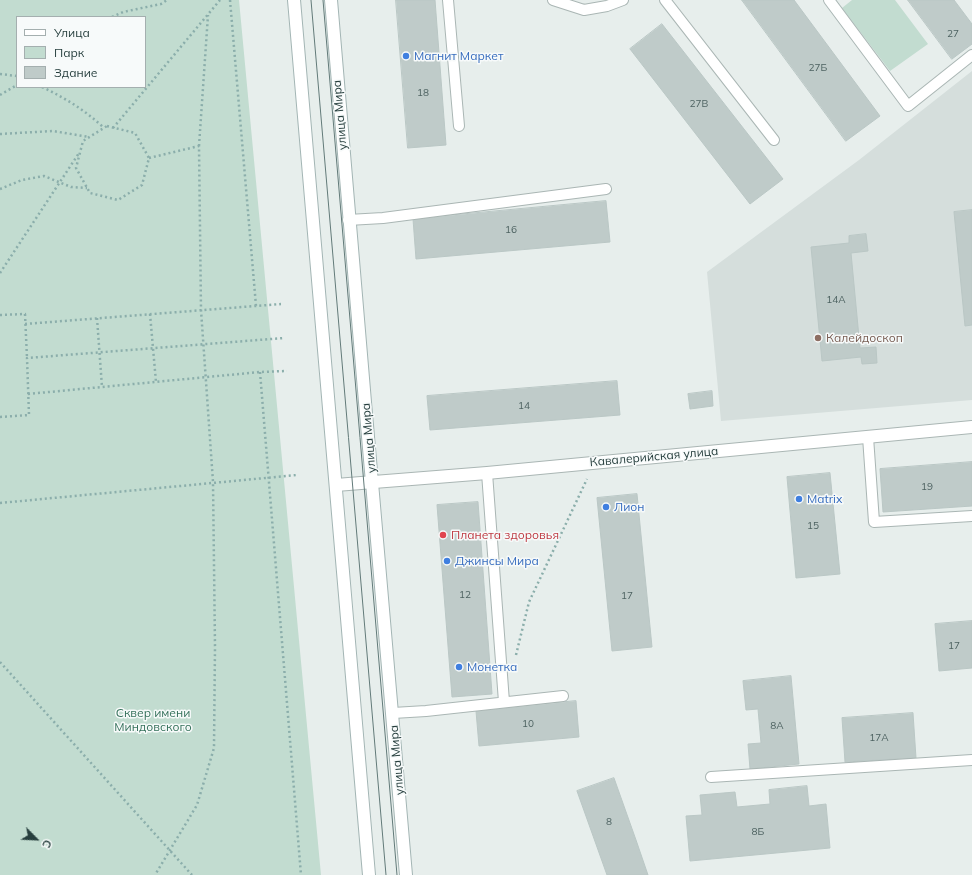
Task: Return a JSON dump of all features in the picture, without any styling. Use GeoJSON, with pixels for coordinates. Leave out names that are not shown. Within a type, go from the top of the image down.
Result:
{"type":"FeatureCollection","features":[{"type":"Feature","properties":{"kind":"main road"},"geometry":{"type":"LineString","coordinates":[[294,0],[369,875]]}},
{"type":"Feature","properties":{"kind":"main road","name":"улица Мира"},"geometry":{"type":"LineString","coordinates":[[331,0],[348,220],[373,482],[406,875]]}},
{"type":"Feature","properties":{"kind":"main road","name":"Кавалерийская улица"},"geometry":{"type":"LineString","coordinates":[[336,485],[487,473],[972,427]]}},
{"type":"Feature","properties":{"kind":"lane"},"geometry":{"type":"LineString","coordinates":[[448,0],[459,126]]}},
{"type":"Feature","properties":{"kind":"lane"},"geometry":{"type":"LineString","coordinates":[[553,0],[584,10],[607,6],[623,0]]}},
{"type":"Feature","properties":{"kind":"lane"},"geometry":{"type":"LineString","coordinates":[[664,0],[774,140]]}},
{"type":"Feature","properties":{"kind":"lane"},"geometry":{"type":"LineString","coordinates":[[829,0],[908,106],[972,55]]}},
{"type":"Feature","properties":{"kind":"lane"},"geometry":{"type":"LineString","coordinates":[[348,220],[383,218],[606,190]]}},
{"type":"Feature","properties":{"kind":"lane"},"geometry":{"type":"LineString","coordinates":[[868,437],[874,522],[972,516]]}},
{"type":"Feature","properties":{"kind":"lane"},"geometry":{"type":"LineString","coordinates":[[487,473],[504,702]]}},
{"type":"Feature","properties":{"kind":"lane"},"geometry":{"type":"LineString","coordinates":[[393,712],[563,696]]}},
{"type":"Feature","properties":{"kind":"lane"},"geometry":{"type":"LineString","coordinates":[[711,777],[972,760]]}},
{"type":"Feature","properties":{"kind":"path"},"geometry":{"type":"LineString","coordinates":[[114,16],[123,12],[161,4],[168,0]]}},
{"type":"Feature","properties":{"kind":"path"},"geometry":{"type":"LineString","coordinates":[[113,128],[220,0]]}},
{"type":"Feature","properties":{"kind":"path"},"geometry":{"type":"LineString","coordinates":[[230,0],[256,306]]}},
{"type":"Feature","properties":{"kind":"path"},"geometry":{"type":"LineString","coordinates":[[155,875],[197,805],[214,748],[214,482],[200,310],[199,146],[208,14]]}},
{"type":"Feature","properties":{"kind":"path"},"geometry":{"type":"LineString","coordinates":[[0,74],[16,76]]}},
{"type":"Feature","properties":{"kind":"path"},"geometry":{"type":"LineString","coordinates":[[0,95],[16,85]]}},
{"type":"Feature","properties":{"kind":"path"},"geometry":{"type":"LineString","coordinates":[[44,88],[74,104],[91,116],[104,128]]}},
{"type":"Feature","properties":{"kind":"path"},"geometry":{"type":"LineString","coordinates":[[107,126],[113,128],[134,133],[149,158],[142,185],[118,200],[90,193],[76,168],[83,141],[107,126]]}},
{"type":"Feature","properties":{"kind":"path"},"geometry":{"type":"LineString","coordinates":[[0,134],[53,131],[89,137]]}},
{"type":"Feature","properties":{"kind":"path"},"geometry":{"type":"LineString","coordinates":[[149,158],[199,146]]}},
{"type":"Feature","properties":{"kind":"path"},"geometry":{"type":"LineString","coordinates":[[0,274],[80,151]]}},
{"type":"Feature","properties":{"kind":"path"},"geometry":{"type":"LineString","coordinates":[[0,189],[22,180],[44,176],[71,187],[88,188]]}},
{"type":"Feature","properties":{"kind":"path"},"geometry":{"type":"LineString","coordinates":[[25,324],[281,304]]}},
{"type":"Feature","properties":{"kind":"path"},"geometry":{"type":"LineString","coordinates":[[0,315],[24,314],[29,415],[0,417]]}},
{"type":"Feature","properties":{"kind":"path"},"geometry":{"type":"LineString","coordinates":[[150,314],[156,382]]}},
{"type":"Feature","properties":{"kind":"path"},"geometry":{"type":"LineString","coordinates":[[97,318],[102,387]]}},
{"type":"Feature","properties":{"kind":"path"},"geometry":{"type":"LineString","coordinates":[[27,358],[284,338]]}},
{"type":"Feature","properties":{"kind":"path"},"geometry":{"type":"LineString","coordinates":[[28,394],[260,372],[287,371]]}},
{"type":"Feature","properties":{"kind":"path"},"geometry":{"type":"LineString","coordinates":[[260,372],[301,875]]}},
{"type":"Feature","properties":{"kind":"path"},"geometry":{"type":"LineString","coordinates":[[0,503],[297,475]]}},
{"type":"Feature","properties":{"kind":"path"},"geometry":{"type":"LineString","coordinates":[[516,656],[529,602],[587,478]]}},
{"type":"Feature","properties":{"kind":"path"},"geometry":{"type":"LineString","coordinates":[[0,662],[192,875]]}},
{"type":"Feature","properties":{"kind":"shaded area","name":"Калейдоскоп"},"geometry":{"type":"Polygon","coordinates":[[[972,71],[972,400],[721,421],[707,272],[859,160],[972,71]]]}},
{"type":"Feature","properties":{"kind":"green space","name":"Сквер имени Миндовского"},"geometry":{"type":"Polygon","coordinates":[[[0,0],[239,0],[321,875],[0,875],[0,0]]]}},
{"type":"Feature","properties":{"kind":"green space"},"geometry":{"type":"Polygon","coordinates":[[[852,0],[895,0],[928,44],[890,71],[842,8],[852,0]]]}},
{"type":"Feature","properties":{"kind":"building"},"geometry":{"type":"Polygon","coordinates":[[[396,0],[435,0],[446,145],[408,148],[396,0]]]}},
{"type":"Feature","properties":{"kind":"building"},"geometry":{"type":"Polygon","coordinates":[[[742,0],[794,0],[880,116],[846,141],[742,0]]]}},
{"type":"Feature","properties":{"kind":"building"},"geometry":{"type":"Polygon","coordinates":[[[908,0],[954,0],[972,24],[972,44],[952,59],[908,0]]]}},
{"type":"Feature","properties":{"kind":"building"},"geometry":{"type":"Polygon","coordinates":[[[662,24],[783,179],[750,204],[630,49],[662,24]]]}},
{"type":"Feature","properties":{"kind":"building"},"geometry":{"type":"Polygon","coordinates":[[[606,201],[610,242],[416,259],[413,219],[606,201]]]}},
{"type":"Feature","properties":{"kind":"building"},"geometry":{"type":"Polygon","coordinates":[[[972,210],[972,325],[965,326],[954,212],[972,210]]]}},
{"type":"Feature","properties":{"kind":"building"},"geometry":{"type":"Polygon","coordinates":[[[866,234],[868,251],[851,253],[860,348],[876,347],[877,363],[862,364],[861,357],[822,361],[811,247],[849,243],[849,236],[866,234]]]}},
{"type":"Feature","properties":{"kind":"building"},"geometry":{"type":"Polygon","coordinates":[[[617,381],[620,415],[430,430],[427,396],[617,381]]]}},
{"type":"Feature","properties":{"kind":"building"},"geometry":{"type":"Polygon","coordinates":[[[712,391],[713,406],[690,409],[688,394],[712,391]]]}},
{"type":"Feature","properties":{"kind":"building"},"geometry":{"type":"Polygon","coordinates":[[[972,462],[972,506],[883,512],[880,469],[972,462]]]}},
{"type":"Feature","properties":{"kind":"building"},"geometry":{"type":"Polygon","coordinates":[[[830,473],[840,574],[796,578],[787,477],[830,473]]]}},
{"type":"Feature","properties":{"kind":"building"},"geometry":{"type":"Polygon","coordinates":[[[637,494],[652,647],[612,651],[597,498],[637,494]]]}},
{"type":"Feature","properties":{"kind":"building"},"geometry":{"type":"Polygon","coordinates":[[[478,502],[492,694],[452,697],[437,505],[478,502]]]}},
{"type":"Feature","properties":{"kind":"building"},"geometry":{"type":"Polygon","coordinates":[[[972,621],[972,668],[939,671],[935,624],[972,621]]]}},
{"type":"Feature","properties":{"kind":"building"},"geometry":{"type":"Polygon","coordinates":[[[791,676],[799,764],[750,769],[748,744],[761,743],[758,709],[746,710],[743,681],[791,676]]]}},
{"type":"Feature","properties":{"kind":"building"},"geometry":{"type":"Polygon","coordinates":[[[576,701],[579,737],[479,746],[476,711],[576,701]]]}},
{"type":"Feature","properties":{"kind":"building"},"geometry":{"type":"Polygon","coordinates":[[[913,713],[916,758],[845,762],[842,718],[913,713]]]}},
{"type":"Feature","properties":{"kind":"building"},"geometry":{"type":"Polygon","coordinates":[[[614,778],[648,875],[607,875],[577,791],[614,778]]]}},
{"type":"Feature","properties":{"kind":"building"},"geometry":{"type":"Polygon","coordinates":[[[807,786],[809,806],[826,804],[830,848],[690,861],[686,816],[702,815],[700,795],[735,792],[737,807],[770,804],[769,790],[807,786]]]}},
{"type":"Feature","properties":{"kind":"tram line"},"geometry":{"type":"LineString","coordinates":[[311,0],[386,875]]}},
{"type":"Feature","properties":{"kind":"tram line"},"geometry":{"type":"LineString","coordinates":[[323,0],[397,875]]}},
{"type":"Feature","properties":{"kind":"place","name":"Магнит Маркет"},"geometry":{"type":"Point","coordinates":[406,56]}},
{"type":"Feature","properties":{"kind":"place","name":"Калейдоскоп"},"geometry":{"type":"Point","coordinates":[818,338]}},
{"type":"Feature","properties":{"kind":"place","name":"Matrix"},"geometry":{"type":"Point","coordinates":[799,499]}},
{"type":"Feature","properties":{"kind":"place","name":"Лион"},"geometry":{"type":"Point","coordinates":[606,507]}},
{"type":"Feature","properties":{"kind":"place","name":"Планета здоровья"},"geometry":{"type":"Point","coordinates":[443,535]}},
{"type":"Feature","properties":{"kind":"place","name":"Джинсы Мира"},"geometry":{"type":"Point","coordinates":[447,561]}},
{"type":"Feature","properties":{"kind":"place","name":"Монетка"},"geometry":{"type":"Point","coordinates":[459,667]}}]}
